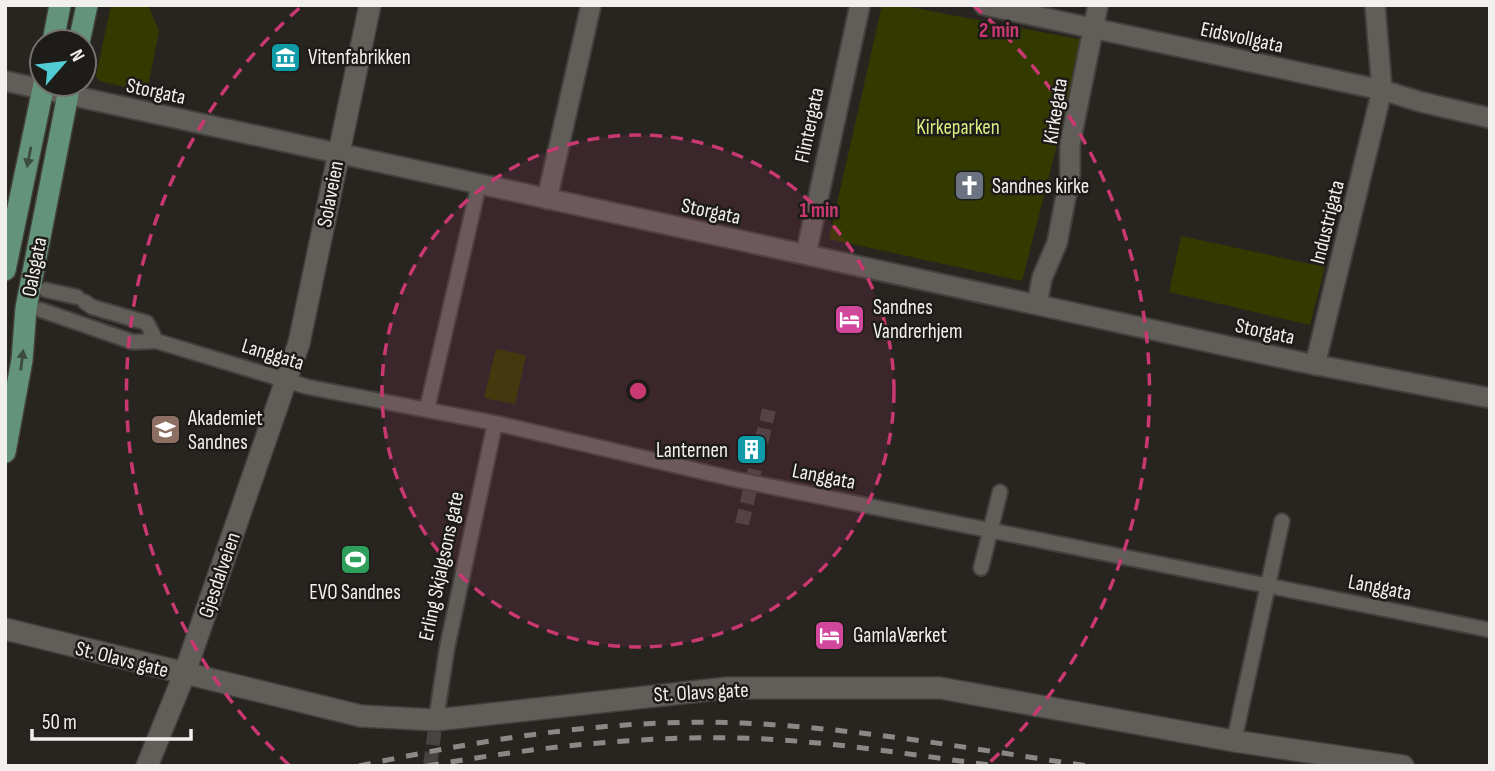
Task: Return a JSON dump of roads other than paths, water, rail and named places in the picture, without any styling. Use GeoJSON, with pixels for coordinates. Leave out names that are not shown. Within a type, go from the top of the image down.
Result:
{"type":"FeatureCollection","features":[{"type":"Feature","properties":{"kind":"main road"},"geometry":{"type":"LineString","coordinates":[[56,28],[60,5]]}},
{"type":"Feature","properties":{"kind":"main road"},"geometry":{"type":"LineString","coordinates":[[82,28],[87,5]]}},
{"type":"Feature","properties":{"kind":"main road","name":"Oalsgata"},"geometry":{"type":"LineString","coordinates":[[5,270],[41,98]]}},
{"type":"Feature","properties":{"kind":"main road","name":"Oalsgata"},"geometry":{"type":"LineString","coordinates":[[5,452],[22,360],[26,308],[67,98]]}},
{"type":"Feature","properties":{"kind":"street","name":"Solaveien"},"geometry":{"type":"LineString","coordinates":[[286,382],[299,343],[370,5]]}},
{"type":"Feature","properties":{"kind":"street"},"geometry":{"type":"LineString","coordinates":[[547,199],[591,5]]}},
{"type":"Feature","properties":{"kind":"street","name":"Flintergata"},"geometry":{"type":"LineString","coordinates":[[806,254],[860,5]]}},
{"type":"Feature","properties":{"kind":"street","name":"Eidsvollgata"},"geometry":{"type":"LineString","coordinates":[[984,5],[1382,90],[1490,118]]}},
{"type":"Feature","properties":{"kind":"street","name":"Kirkegata"},"geometry":{"type":"LineString","coordinates":[[1037,306],[1042,278],[1057,243],[1070,175],[1070,145],[1098,5]]}},
{"type":"Feature","properties":{"kind":"street","name":"Industrigata"},"geometry":{"type":"LineString","coordinates":[[1315,365],[1382,90],[1375,5]]}},
{"type":"Feature","properties":{"kind":"street","name":"Storgata"},"geometry":{"type":"LineString","coordinates":[[5,81],[28,85]]}},
{"type":"Feature","properties":{"kind":"street","name":"Storgata"},"geometry":{"type":"LineString","coordinates":[[98,96],[338,153],[1037,306],[1315,365],[1490,398]]}},
{"type":"Feature","properties":{"kind":"street"},"geometry":{"type":"LineString","coordinates":[[427,410],[479,184]]}},
{"type":"Feature","properties":{"kind":"street"},"geometry":{"type":"LineString","coordinates":[[5,276],[35,265]]}},
{"type":"Feature","properties":{"kind":"street","name":"Langgata"},"geometry":{"type":"LineString","coordinates":[[46,290],[147,323],[156,341]]}},
{"type":"Feature","properties":{"kind":"street"},"geometry":{"type":"LineString","coordinates":[[80,325],[84,304]]}},
{"type":"Feature","properties":{"kind":"street","name":"Langgata"},"geometry":{"type":"LineString","coordinates":[[41,310],[133,342],[156,341],[286,382],[495,423],[738,480],[1490,630]]}},
{"type":"Feature","properties":{"kind":"street","name":"Gjesdalveien"},"geometry":{"type":"LineString","coordinates":[[147,766],[184,675],[286,382]]}},
{"type":"Feature","properties":{"kind":"street","name":"Erling Skjalgsons gate"},"geometry":{"type":"LineString","coordinates":[[436,720],[447,648],[495,423]]}},
{"type":"Feature","properties":{"kind":"street"},"geometry":{"type":"LineString","coordinates":[[981,568],[1000,492]]}},
{"type":"Feature","properties":{"kind":"street"},"geometry":{"type":"LineString","coordinates":[[1234,740],[1282,521]]}},
{"type":"Feature","properties":{"kind":"street","name":"St. Olavs gate"},"geometry":{"type":"LineString","coordinates":[[5,629],[184,675],[361,716],[436,720],[728,688],[925,687],[975,692],[1234,740],[1403,766]]}},
{"type":"Feature","properties":{"kind":"tunnel"},"geometry":{"type":"LineString","coordinates":[[742,524],[769,410]]}},
{"type":"Feature","properties":{"kind":"tunnel"},"geometry":{"type":"LineString","coordinates":[[430,766],[436,720]]}},
{"type":"Feature","properties":{"kind":"railway"},"geometry":{"type":"LineString","coordinates":[[359,766],[501,739],[597,727],[693,722],[829,729],[1088,766]]}},
{"type":"Feature","properties":{"kind":"railway"},"geometry":{"type":"LineString","coordinates":[[427,766],[582,744],[699,738],[804,742],[997,766]]}},
{"type":"Feature","properties":{"kind":"place","name":"Vitenfabrikken"},"geometry":{"type":"Point","coordinates":[285,57]}},
{"type":"Feature","properties":{"kind":"place","name":"Sandnes kirke"},"geometry":{"type":"Point","coordinates":[969,186]}},
{"type":"Feature","properties":{"kind":"place","name":"Sandnes Vandrerhjem"},"geometry":{"type":"Point","coordinates":[850,319]}},
{"type":"Feature","properties":{"kind":"place","name":"Akademiet Sandnes"},"geometry":{"type":"Point","coordinates":[165,430]}},
{"type":"Feature","properties":{"kind":"place","name":"Lanternen"},"geometry":{"type":"Point","coordinates":[751,450]}},
{"type":"Feature","properties":{"kind":"place","name":"EVO Sandnes"},"geometry":{"type":"Point","coordinates":[355,560]}},
{"type":"Feature","properties":{"kind":"place","name":"GamlaVærket"},"geometry":{"type":"Point","coordinates":[830,635]}},
{"type":"Feature","properties":{"kind":"park label","name":"Kirkeparken"},"geometry":{"type":"Point","coordinates":[958,127]}}]}
